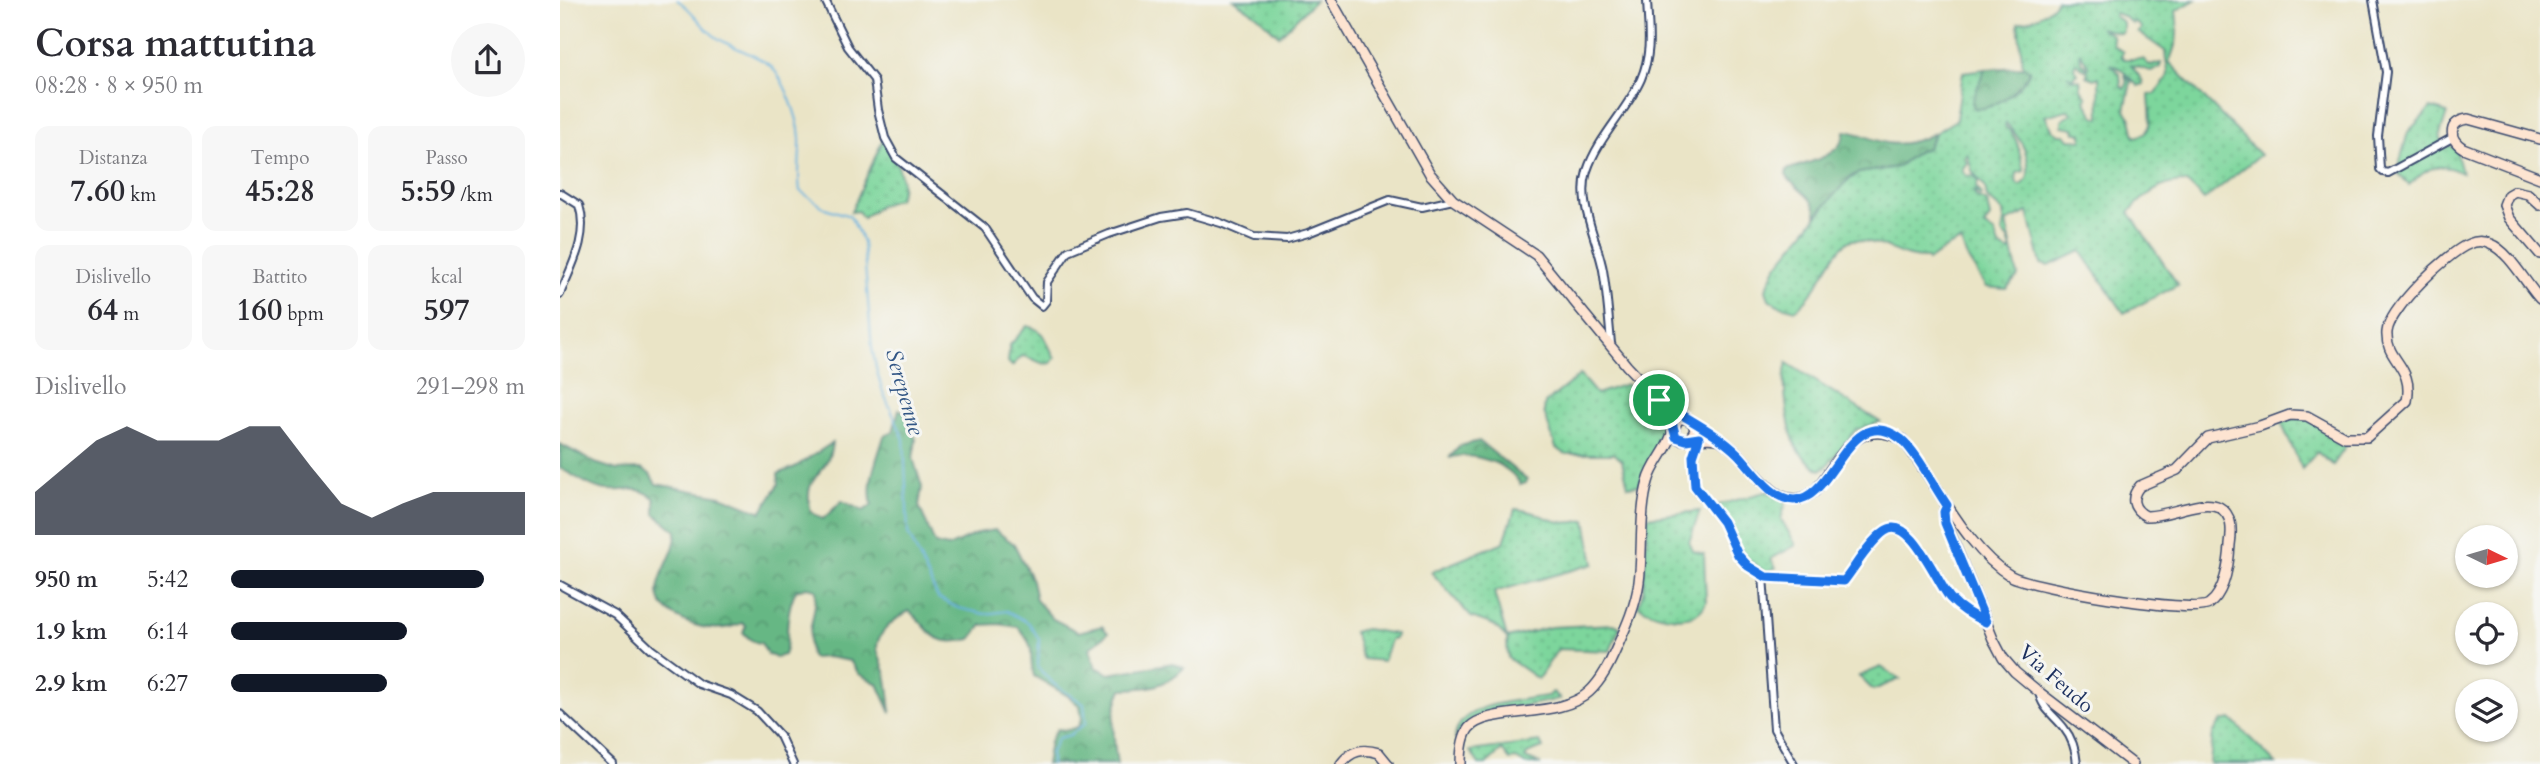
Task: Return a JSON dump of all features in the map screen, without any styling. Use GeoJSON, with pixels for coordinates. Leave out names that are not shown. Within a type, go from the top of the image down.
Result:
{"type":"FeatureCollection","features":[{"type":"Feature","properties":{"kind":"main road"},"geometry":{"type":"LineString","coordinates":[[1331,0],[1430,174],[1453,200],[1536,255],[1659,400],[1676,437],[1721,441]]}},
{"type":"Feature","properties":{"kind":"main road"},"geometry":{"type":"LineString","coordinates":[[2540,139],[2468,119],[2458,121],[2454,126],[2452,138],[2463,148],[2540,178]]}},
{"type":"Feature","properties":{"kind":"main road"},"geometry":{"type":"LineString","coordinates":[[2540,205],[2528,194],[2515,191],[2508,195],[2504,205],[2509,218],[2540,254]]}},
{"type":"Feature","properties":{"kind":"main road"},"geometry":{"type":"LineString","coordinates":[[1947,505],[1987,555],[2000,568],[2023,581],[2170,606],[2205,606],[2212,602],[2218,593],[2229,557],[2231,530],[2228,515],[2219,507],[2205,504],[2162,516],[2146,516],[2134,506],[2133,499],[2140,486],[2177,470],[2208,438],[2260,426],[2284,416],[2307,416],[2345,437],[2367,437],[2407,401],[2409,382],[2388,342],[2387,330],[2392,314],[2437,268],[2470,243],[2484,242],[2499,248],[2540,299]]}},
{"type":"Feature","properties":{"kind":"main road","name":"Via Feudo"},"geometry":{"type":"LineString","coordinates":[[1659,400],[1736,452],[1779,495],[1794,500],[1805,498],[1815,491],[1861,434],[1887,432],[1902,439],[1947,505],[1944,512],[1945,523],[2003,658],[2039,692],[2133,764]]}},
{"type":"Feature","properties":{"kind":"main road"},"geometry":{"type":"LineString","coordinates":[[1461,764],[1467,733],[1478,722],[1560,707],[1579,700],[1598,682],[1610,662],[1636,601],[1647,485],[1661,458],[1669,445],[1678,420],[1689,421],[1695,434],[1661,458]]}},
{"type":"Feature","properties":{"kind":"main road"},"geometry":{"type":"LineString","coordinates":[[1341,764],[1350,753],[1359,750],[1379,753],[1388,764]]}},
{"type":"Feature","properties":{"kind":"street"},"geometry":{"type":"LineString","coordinates":[[825,0],[848,47],[874,80],[883,131],[896,158],[985,228],[1032,298],[1042,306],[1046,301],[1047,282],[1068,251],[1161,217],[1187,213],[1254,237],[1286,239],[1308,233],[1390,200],[1422,207],[1453,200]]}},
{"type":"Feature","properties":{"kind":"street"},"geometry":{"type":"LineString","coordinates":[[1611,346],[1602,269],[1588,217],[1584,189],[1587,171],[1596,153],[1642,77],[1651,27],[1647,0]]}},
{"type":"Feature","properties":{"kind":"street"},"geometry":{"type":"LineString","coordinates":[[2372,0],[2386,72],[2378,136],[2380,169],[2388,173],[2452,138]]}},
{"type":"Feature","properties":{"kind":"street"},"geometry":{"type":"LineString","coordinates":[[560,193],[579,205],[583,218],[583,234],[560,294]]}},
{"type":"Feature","properties":{"kind":"street"},"geometry":{"type":"LineString","coordinates":[[1690,439],[1695,486],[1723,522],[1738,555],[1763,576],[1844,581],[1878,537],[1886,530],[1894,528],[1911,536],[1950,598],[1986,622]]}},
{"type":"Feature","properties":{"kind":"street"},"geometry":{"type":"LineString","coordinates":[[1763,576],[1774,729],[1794,764]]}},
{"type":"Feature","properties":{"kind":"street"},"geometry":{"type":"LineString","coordinates":[[560,585],[615,615],[651,649],[699,684],[731,695],[757,711],[780,736],[793,764]]}},
{"type":"Feature","properties":{"kind":"street"},"geometry":{"type":"LineString","coordinates":[[2039,692],[2044,708],[2071,739],[2077,764]]}},
{"type":"Feature","properties":{"kind":"street"},"geometry":{"type":"LineString","coordinates":[[560,714],[613,764]]}},
{"type":"Feature","properties":{"kind":"green space"},"geometry":{"type":"Polygon","coordinates":[[[1234,0],[1315,0],[1279,36],[1258,16],[1234,0]]]}},
{"type":"Feature","properties":{"kind":"green space"},"geometry":{"type":"Polygon","coordinates":[[[2057,0],[2195,0],[2176,11],[2177,37],[2169,62],[2260,155],[2204,200],[2186,182],[2169,184],[2141,200],[2129,212],[2178,285],[2124,313],[2081,251],[2049,266],[2041,264],[2028,212],[2006,222],[2018,276],[2006,289],[1986,287],[1966,256],[1961,241],[1947,247],[1928,261],[1927,258],[1908,256],[1880,245],[1855,240],[1849,241],[1838,251],[1811,294],[1796,310],[1778,305],[1769,299],[1766,289],[1776,267],[1842,185],[1859,173],[1897,167],[1927,148],[1935,133],[1956,120],[1963,72],[1985,69],[1972,102],[2000,101],[2027,77],[2030,70],[2023,67],[2018,23],[2040,15],[2050,9],[2057,0]],[[2115,13],[2114,16],[2123,22],[2123,31],[2120,33],[2100,28],[2112,35],[2113,45],[2123,52],[2121,56],[2124,59],[2143,59],[2149,65],[2161,63],[2160,67],[2151,71],[2131,65],[2142,80],[2143,84],[2138,86],[2121,69],[2111,64],[2120,74],[2121,86],[2124,89],[2127,84],[2125,76],[2131,82],[2125,110],[2131,119],[2135,137],[2142,135],[2150,126],[2149,95],[2155,94],[2167,77],[2165,51],[2138,32],[2142,28],[2134,21],[2133,24],[2115,13]],[[2080,52],[2081,63],[2085,64],[2085,70],[2076,63],[2074,67],[2078,73],[2072,78],[2067,75],[2072,79],[2080,80],[2081,89],[2087,97],[2085,100],[2094,116],[2100,118],[2099,77],[2094,79],[2087,76],[2088,65],[2080,52]],[[2067,110],[2045,116],[2052,129],[2059,134],[2065,134],[2069,139],[2082,140],[2082,133],[2075,133],[2074,128],[2062,126],[2062,120],[2072,113],[2067,110]],[[2006,123],[2005,126],[2016,141],[2024,171],[2017,173],[2017,184],[2021,185],[2027,179],[2027,156],[2021,142],[2006,123]],[[1967,153],[1967,163],[1962,169],[1966,176],[1973,175],[1978,182],[1976,188],[1982,194],[1980,196],[1973,190],[1976,197],[1987,202],[1990,218],[1984,225],[1995,234],[1999,246],[2009,252],[2011,250],[2008,239],[2002,233],[2003,212],[1987,198],[1985,187],[1972,171],[1967,153]]]}},
{"type":"Feature","properties":{"kind":"green space"},"geometry":{"type":"Polygon","coordinates":[[[2023,67],[2030,70],[2015,91],[1990,106],[1974,108],[1972,102],[1985,69],[2023,67]]]}},
{"type":"Feature","properties":{"kind":"green space"},"geometry":{"type":"Polygon","coordinates":[[[2431,108],[2447,113],[2441,140],[2456,149],[2462,173],[2446,167],[2433,168],[2409,185],[2397,172],[2408,132],[2431,108]]]}},
{"type":"Feature","properties":{"kind":"green space"},"geometry":{"type":"Polygon","coordinates":[[[1844,131],[1893,144],[1912,142],[1935,133],[1927,148],[1897,167],[1850,177],[1816,216],[1813,204],[1786,175],[1787,170],[1831,152],[1843,140],[1844,131]]]}},
{"type":"Feature","properties":{"kind":"green space"},"geometry":{"type":"Polygon","coordinates":[[[884,137],[901,175],[901,191],[898,199],[879,206],[863,218],[858,211],[851,212],[884,137]]]}},
{"type":"Feature","properties":{"kind":"green space"},"geometry":{"type":"Polygon","coordinates":[[[1027,326],[1045,338],[1055,358],[1051,363],[1022,356],[1012,366],[1008,362],[1010,345],[1027,326]]]}},
{"type":"Feature","properties":{"kind":"green space"},"geometry":{"type":"Polygon","coordinates":[[[1787,363],[1880,422],[1856,430],[1826,467],[1820,470],[1806,459],[1793,438],[1785,392],[1787,363]]]}},
{"type":"Feature","properties":{"kind":"green space"},"geometry":{"type":"Polygon","coordinates":[[[1580,375],[1596,394],[1626,384],[1643,398],[1654,402],[1663,413],[1666,422],[1664,445],[1650,457],[1639,485],[1628,486],[1622,461],[1615,454],[1566,454],[1556,448],[1544,412],[1545,403],[1580,375]]]}},
{"type":"Feature","properties":{"kind":"green space"},"geometry":{"type":"Polygon","coordinates":[[[899,409],[908,415],[916,440],[913,458],[922,487],[919,506],[935,544],[948,547],[978,533],[995,530],[1014,544],[1032,580],[1036,600],[1053,619],[1078,632],[1102,626],[1108,633],[1090,648],[1096,667],[1109,674],[1173,663],[1184,668],[1169,680],[1155,686],[1122,689],[1114,717],[1117,764],[1046,764],[1050,741],[1057,729],[1078,727],[1082,719],[1080,706],[1034,676],[1031,647],[1018,627],[982,625],[971,639],[948,641],[934,636],[909,611],[898,618],[886,628],[877,646],[887,679],[891,713],[878,684],[859,674],[850,661],[827,657],[812,658],[809,642],[816,589],[807,587],[796,590],[787,624],[786,651],[784,655],[777,657],[768,655],[761,643],[747,637],[743,632],[746,626],[742,623],[715,629],[689,623],[671,613],[661,603],[658,592],[660,580],[675,544],[676,531],[655,514],[655,499],[642,491],[595,487],[560,468],[560,444],[595,463],[617,470],[641,469],[650,474],[656,484],[721,496],[761,512],[779,484],[778,474],[795,467],[832,443],[826,463],[809,489],[811,512],[823,519],[842,501],[863,511],[872,505],[870,488],[874,470],[884,436],[893,432],[899,409]]]}},
{"type":"Feature","properties":{"kind":"green space"},"geometry":{"type":"Polygon","coordinates":[[[2306,417],[2347,445],[2333,465],[2317,452],[2302,469],[2280,420],[2306,417]]]}},
{"type":"Feature","properties":{"kind":"green space"},"geometry":{"type":"Polygon","coordinates":[[[1479,441],[1527,480],[1526,483],[1520,485],[1515,477],[1499,465],[1478,457],[1449,458],[1460,446],[1479,441]]]}},
{"type":"Feature","properties":{"kind":"green space"},"geometry":{"type":"Polygon","coordinates":[[[1768,491],[1786,503],[1781,519],[1796,545],[1771,559],[1776,568],[1766,572],[1741,551],[1718,505],[1768,491]]]}},
{"type":"Feature","properties":{"kind":"green space"},"geometry":{"type":"Polygon","coordinates":[[[1515,509],[1557,521],[1586,520],[1594,564],[1494,592],[1507,638],[1494,625],[1471,617],[1431,572],[1504,542],[1515,509]]]}},
{"type":"Feature","properties":{"kind":"green space"},"geometry":{"type":"Polygon","coordinates":[[[1700,511],[1689,542],[1693,551],[1704,554],[1706,602],[1701,610],[1694,615],[1675,618],[1638,606],[1643,592],[1648,517],[1700,511]]]}},
{"type":"Feature","properties":{"kind":"green space"},"geometry":{"type":"Polygon","coordinates":[[[1614,624],[1620,627],[1610,651],[1558,649],[1538,679],[1508,658],[1507,638],[1551,627],[1614,624]]]}},
{"type":"Feature","properties":{"kind":"green space"},"geometry":{"type":"Polygon","coordinates":[[[1365,629],[1396,634],[1395,638],[1390,640],[1383,661],[1363,659],[1353,632],[1365,629]]]}},
{"type":"Feature","properties":{"kind":"green space"},"geometry":{"type":"Polygon","coordinates":[[[1881,667],[1900,679],[1873,690],[1859,676],[1881,667]]]}},
{"type":"Feature","properties":{"kind":"green space"},"geometry":{"type":"Polygon","coordinates":[[[1553,692],[1560,699],[1481,714],[1468,722],[1455,738],[1458,726],[1478,710],[1491,705],[1547,696],[1553,692]]]}},
{"type":"Feature","properties":{"kind":"green space"},"geometry":{"type":"Polygon","coordinates":[[[2231,719],[2276,764],[2210,764],[2213,733],[2222,721],[2231,719]]]}},
{"type":"Feature","properties":{"kind":"green space"},"geometry":{"type":"Polygon","coordinates":[[[1540,742],[1543,748],[1527,754],[1525,758],[1541,764],[1510,760],[1502,750],[1486,764],[1479,764],[1470,751],[1540,742]]]}},
{"type":"Feature","properties":{"kind":"waterway","name":"Serepenne"},"geometry":{"type":"LineString","coordinates":[[677,0],[716,37],[762,60],[774,70],[790,98],[799,130],[800,191],[825,208],[850,216],[863,242],[872,348],[883,392],[904,439],[908,533],[938,598],[958,608],[985,614],[1007,611],[1029,623],[1039,639],[1038,668],[1054,684],[1084,704],[1086,723],[1070,735],[1058,738],[1051,752],[1051,764]]}},
{"type":"Feature","properties":{"kind":"route"},"geometry":{"type":"LineString","coordinates":[[1659,400],[1736,452],[1763,483],[1779,495],[1794,500],[1805,498],[1815,491],[1861,434],[1887,432],[1902,439],[1947,505],[1944,512],[1945,523],[1986,622],[1950,598],[1911,536],[1894,528],[1886,530],[1878,537],[1844,581],[1786,579],[1760,575],[1738,555],[1723,522],[1695,486],[1693,456],[1699,438],[1682,440],[1676,437],[1671,419],[1659,400]]}}]}
